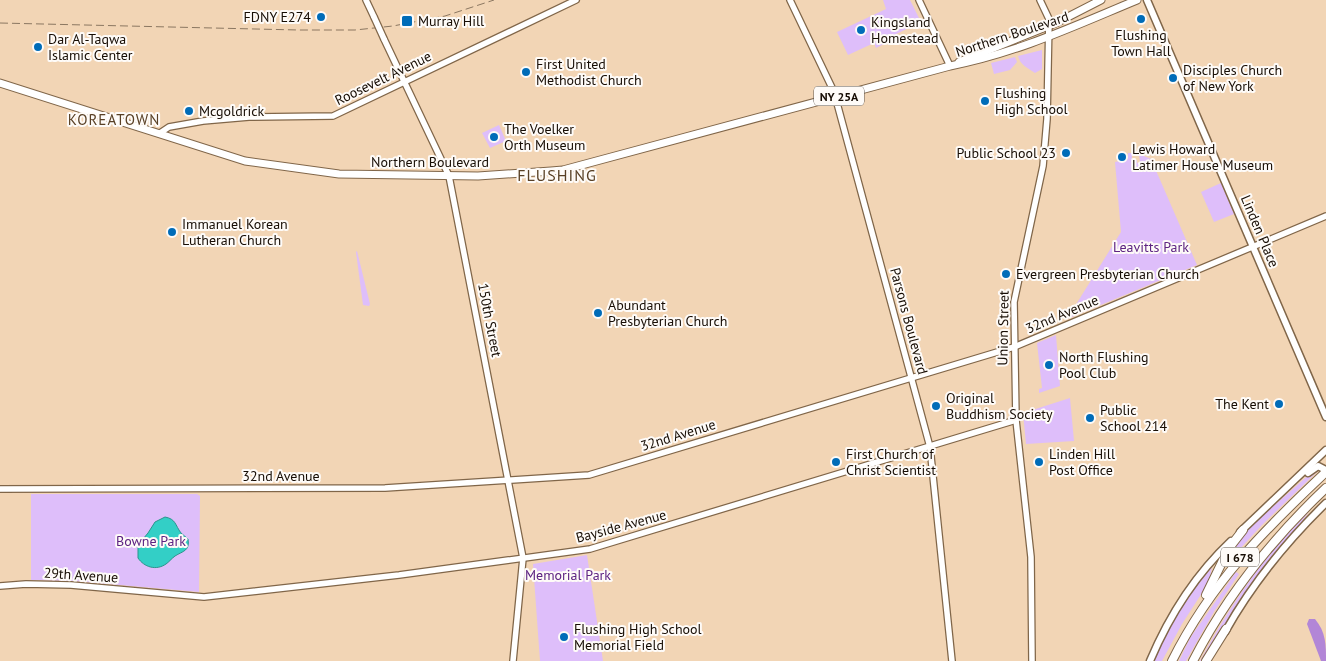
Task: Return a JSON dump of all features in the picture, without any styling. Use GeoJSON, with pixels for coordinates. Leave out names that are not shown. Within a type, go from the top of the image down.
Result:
{"type":"FeatureCollection","features":[{"type":"Feature","properties":{"kind":"highway","name":"I 678"},"geometry":{"type":"LineString","coordinates":[[1172,661],[1211,596],[1240,558],[1268,527],[1326,471]]}},
{"type":"Feature","properties":{"kind":"highway","name":"I 678"},"geometry":{"type":"LineString","coordinates":[[1193,661],[1216,619],[1243,580],[1268,548],[1326,488]]}},
{"type":"Feature","properties":{"kind":"highway"},"geometry":{"type":"LineString","coordinates":[[1185,637],[1228,550],[1243,530]]}},
{"type":"Feature","properties":{"kind":"highway"},"geometry":{"type":"LineString","coordinates":[[1207,661],[1226,629]]}},
{"type":"Feature","properties":{"kind":"main road","name":"Northern Boulevard"},"geometry":{"type":"LineString","coordinates":[[950,66],[1058,22],[1101,0]]}},
{"type":"Feature","properties":{"kind":"main road","name":"Northern Boulevard"},"geometry":{"type":"LineString","coordinates":[[0,82],[250,162],[339,174],[478,176],[563,170],[950,66],[977,61],[1049,37],[1126,2],[1136,0]]}},
{"type":"Feature","properties":{"kind":"main road","name":"Linden Place"},"geometry":{"type":"LineString","coordinates":[[1147,0],[1326,417]]}},
{"type":"Feature","properties":{"kind":"main road"},"geometry":{"type":"LineString","coordinates":[[1150,661],[1167,625],[1184,597],[1215,557],[1326,450]]}},
{"type":"Feature","properties":{"kind":"main road"},"geometry":{"type":"LineString","coordinates":[[1286,489],[1302,479],[1314,467],[1321,466],[1326,471]]}},
{"type":"Feature","properties":{"kind":"main road"},"geometry":{"type":"LineString","coordinates":[[1226,629],[1268,568],[1294,536],[1325,504]]}},
{"type":"Feature","properties":{"kind":"street","name":"150th Street"},"geometry":{"type":"LineString","coordinates":[[366,0],[449,176],[522,558],[514,661]]}},
{"type":"Feature","properties":{"kind":"street","name":"Roosevelt Avenue"},"geometry":{"type":"LineString","coordinates":[[160,134],[169,127],[203,121],[249,117],[329,116],[405,82],[576,0]]}},
{"type":"Feature","properties":{"kind":"street","name":"Parsons Boulevard"},"geometry":{"type":"LineString","coordinates":[[790,0],[835,97],[930,446],[952,661]]}},
{"type":"Feature","properties":{"kind":"street"},"geometry":{"type":"LineString","coordinates":[[919,0],[950,66]]}},
{"type":"Feature","properties":{"kind":"street","name":"Union Street"},"geometry":{"type":"LineString","coordinates":[[1032,661],[1031,557],[1016,420],[1014,302],[1043,166],[1050,19],[1040,0]]}},
{"type":"Feature","properties":{"kind":"street","name":"32nd Avenue"},"geometry":{"type":"LineString","coordinates":[[0,488],[385,488],[589,475],[1014,347],[1326,216]]}},
{"type":"Feature","properties":{"kind":"street","name":"Bayside Avenue"},"geometry":{"type":"LineString","coordinates":[[160,593],[204,597],[393,576],[590,549],[1016,420]]}},
{"type":"Feature","properties":{"kind":"street","name":"29th Avenue"},"geometry":{"type":"LineString","coordinates":[[0,586],[26,584],[71,585],[160,593]]}},
{"type":"Feature","properties":{"kind":"green space"},"geometry":{"type":"Polygon","coordinates":[[[883,0],[910,0],[921,22],[890,37],[892,40],[876,48],[874,43],[848,55],[837,32],[886,9],[883,0]]]}},
{"type":"Feature","properties":{"kind":"green space"},"geometry":{"type":"Polygon","coordinates":[[[1042,50],[1042,69],[1035,73],[1022,64],[1018,56],[1042,50]]]}},
{"type":"Feature","properties":{"kind":"green space"},"geometry":{"type":"Polygon","coordinates":[[[1015,57],[1017,62],[1010,70],[994,74],[991,63],[1015,57]]]}},
{"type":"Feature","properties":{"kind":"green space","name":"The Voelker Orth Museum"},"geometry":{"type":"Polygon","coordinates":[[[499,125],[506,141],[490,148],[482,133],[499,125]]]}},
{"type":"Feature","properties":{"kind":"green space","name":"Leavitts Park"},"geometry":{"type":"Polygon","coordinates":[[[1128,153],[1132,153],[1132,160],[1137,160],[1137,163],[1140,162],[1139,154],[1151,159],[1197,265],[1067,319],[1121,232],[1115,162],[1128,159],[1128,153]]]}},
{"type":"Feature","properties":{"kind":"green space"},"geometry":{"type":"Polygon","coordinates":[[[1221,183],[1234,214],[1214,222],[1201,192],[1221,183]]]}},
{"type":"Feature","properties":{"kind":"green space"},"geometry":{"type":"Polygon","coordinates":[[[357,251],[370,304],[369,306],[363,305],[357,251]]]}},
{"type":"Feature","properties":{"kind":"green space","name":"North Flushing Pool Club"},"geometry":{"type":"Polygon","coordinates":[[[1056,335],[1060,386],[1039,393],[1039,389],[1042,388],[1037,343],[1056,335]]]}},
{"type":"Feature","properties":{"kind":"green space"},"geometry":{"type":"Polygon","coordinates":[[[1070,398],[1074,441],[1026,444],[1023,413],[1070,398]]]}},
{"type":"Feature","properties":{"kind":"green space"},"geometry":{"type":"Polygon","coordinates":[[[1320,469],[1262,525],[1227,563],[1225,562],[1231,547],[1242,534],[1313,471],[1320,469]]]}},
{"type":"Feature","properties":{"kind":"green space","name":"Bowne Park"},"geometry":{"type":"Polygon","coordinates":[[[31,494],[197,494],[200,496],[199,592],[74,581],[31,580],[31,494]]]}},
{"type":"Feature","properties":{"kind":"green space"},"geometry":{"type":"Polygon","coordinates":[[[1309,512],[1255,579],[1203,661],[1200,661],[1248,582],[1277,546],[1309,512]]]}},
{"type":"Feature","properties":{"kind":"green space","name":"Memorial Park"},"geometry":{"type":"Polygon","coordinates":[[[587,555],[603,661],[540,661],[533,564],[587,555]]]}},
{"type":"Feature","properties":{"kind":"green space"},"geometry":{"type":"Polygon","coordinates":[[[1212,567],[1209,582],[1182,624],[1162,661],[1154,661],[1165,635],[1179,611],[1212,567]]]}},
{"type":"Feature","properties":{"kind":"green space"},"geometry":{"type":"Polygon","coordinates":[[[1236,572],[1239,574],[1215,610],[1186,661],[1179,661],[1190,638],[1236,572]]]}},
{"type":"Feature","properties":{"kind":"shaded area"},"geometry":{"type":"Polygon","coordinates":[[[1309,619],[1315,619],[1319,624],[1325,644],[1326,661],[1321,661],[1307,624],[1309,619]]]}},
{"type":"Feature","properties":{"kind":"water"},"geometry":{"type":"Polygon","coordinates":[[[165,517],[173,521],[181,533],[188,539],[188,546],[166,564],[154,568],[150,567],[138,558],[138,545],[155,522],[165,517]]]}},
{"type":"Feature","properties":{"kind":"railway"},"geometry":{"type":"LineString","coordinates":[[0,23],[355,30],[393,26],[445,16],[494,0]]}},
{"type":"Feature","properties":{"kind":"place","name":"FDNY E274"},"geometry":{"type":"Point","coordinates":[321,17]}},
{"type":"Feature","properties":{"kind":"place","name":"Flushing Town Hall"},"geometry":{"type":"Point","coordinates":[1141,19]}},
{"type":"Feature","properties":{"kind":"place","name":"Murray Hill"},"geometry":{"type":"Point","coordinates":[407,21]}},
{"type":"Feature","properties":{"kind":"place","name":"Kingsland Homestead"},"geometry":{"type":"Point","coordinates":[861,30]}},
{"type":"Feature","properties":{"kind":"place","name":"Dar Al-Taqwa Islamic Center"},"geometry":{"type":"Point","coordinates":[38,47]}},
{"type":"Feature","properties":{"kind":"place","name":"First United Methodist Church"},"geometry":{"type":"Point","coordinates":[526,72]}},
{"type":"Feature","properties":{"kind":"place","name":"Disciples Church of New York"},"geometry":{"type":"Point","coordinates":[1173,78]}},
{"type":"Feature","properties":{"kind":"place","name":"Flushing High School"},"geometry":{"type":"Point","coordinates":[985,101]}},
{"type":"Feature","properties":{"kind":"place","name":"Mcgoldrick"},"geometry":{"type":"Point","coordinates":[189,111]}},
{"type":"Feature","properties":{"kind":"place","name":"The Voelker Orth Museum"},"geometry":{"type":"Point","coordinates":[494,137]}},
{"type":"Feature","properties":{"kind":"place","name":"Public School 23"},"geometry":{"type":"Point","coordinates":[1066,153]}},
{"type":"Feature","properties":{"kind":"place","name":"Lewis Howard Latimer House Museum"},"geometry":{"type":"Point","coordinates":[1122,157]}},
{"type":"Feature","properties":{"kind":"place","name":"Immanuel Korean Lutheran Church"},"geometry":{"type":"Point","coordinates":[172,232]}},
{"type":"Feature","properties":{"kind":"place","name":"Evergreen Presbyterian Church"},"geometry":{"type":"Point","coordinates":[1006,274]}},
{"type":"Feature","properties":{"kind":"place","name":"Abundant Presbyterian Church"},"geometry":{"type":"Point","coordinates":[598,313]}},
{"type":"Feature","properties":{"kind":"place","name":"North Flushing Pool Club"},"geometry":{"type":"Point","coordinates":[1049,365]}},
{"type":"Feature","properties":{"kind":"place","name":"The Kent"},"geometry":{"type":"Point","coordinates":[1279,404]}},
{"type":"Feature","properties":{"kind":"place","name":"Original Buddhism Society"},"geometry":{"type":"Point","coordinates":[936,406]}},
{"type":"Feature","properties":{"kind":"place","name":"Public School 214"},"geometry":{"type":"Point","coordinates":[1090,418]}},
{"type":"Feature","properties":{"kind":"place","name":"First Church of Christ Scientist"},"geometry":{"type":"Point","coordinates":[836,462]}},
{"type":"Feature","properties":{"kind":"place","name":"Linden Hill Post Office"},"geometry":{"type":"Point","coordinates":[1039,462]}},
{"type":"Feature","properties":{"kind":"place","name":"Flushing High School Memorial Field"},"geometry":{"type":"Point","coordinates":[564,637]}},
{"type":"Feature","properties":{"kind":"district","name":"KOREATOWN"},"geometry":{"type":"Point","coordinates":[114,119]}},
{"type":"Feature","properties":{"kind":"district","name":"FLUSHING"},"geometry":{"type":"Point","coordinates":[557,175]}}]}
